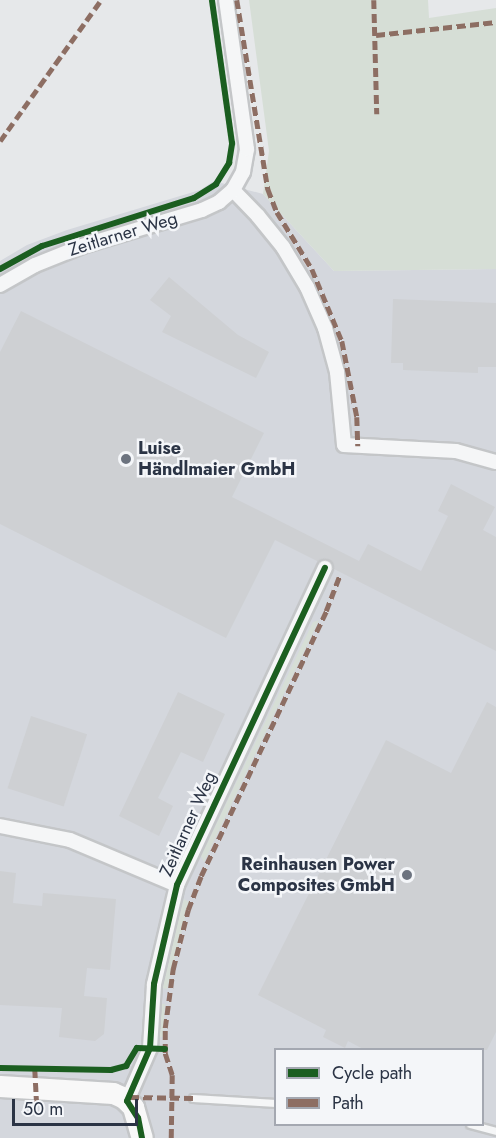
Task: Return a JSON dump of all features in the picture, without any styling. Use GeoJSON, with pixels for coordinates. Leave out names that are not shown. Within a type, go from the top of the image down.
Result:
{"type":"FeatureCollection","features":[{"type":"Feature","properties":{"kind":"main road"},"geometry":{"type":"LineString","coordinates":[[0,1086],[113,1093],[127,1101],[138,1118],[142,1138]]}},
{"type":"Feature","properties":{"kind":"street"},"geometry":{"type":"LineString","coordinates":[[226,0],[247,149],[243,172],[233,190],[283,247],[311,297],[324,328],[337,372],[344,445],[456,451],[496,462]]}},
{"type":"Feature","properties":{"kind":"street","name":"Zeitlarner Weg"},"geometry":{"type":"LineString","coordinates":[[0,285],[35,265],[74,249],[202,210],[219,202],[233,190]]}},
{"type":"Feature","properties":{"kind":"street","name":"Zeitlarner Weg"},"geometry":{"type":"LineString","coordinates":[[127,1101],[150,1048],[156,975],[177,885],[325,568]]}},
{"type":"Feature","properties":{"kind":"street"},"geometry":{"type":"LineString","coordinates":[[0,826],[70,840],[177,885]]}},
{"type":"Feature","properties":{"kind":"lane"},"geometry":{"type":"LineString","coordinates":[[193,1098],[274,1103]]}},
{"type":"Feature","properties":{"kind":"lane"},"geometry":{"type":"LineString","coordinates":[[474,1126],[496,1131]]}},
{"type":"Feature","properties":{"kind":"shaded area"},"geometry":{"type":"Polygon","coordinates":[[[249,0],[428,0],[429,18],[496,8],[496,269],[334,271],[263,194],[269,151],[249,0]]]}},
{"type":"Feature","properties":{"kind":"shaded area"},"geometry":{"type":"Polygon","coordinates":[[[214,181],[263,194],[334,271],[496,269],[496,1138],[0,1138],[0,261],[27,245],[67,230],[200,190],[214,181]]]}},
{"type":"Feature","properties":{"kind":"shaded area"},"geometry":{"type":"Polygon","coordinates":[[[319,620],[204,862],[201,856],[313,622],[319,620]]]}},
{"type":"Feature","properties":{"kind":"shaded area"},"geometry":{"type":"Polygon","coordinates":[[[184,899],[189,902],[167,989],[162,988],[174,931],[184,899]]]}},
{"type":"Feature","properties":{"kind":"shaded area"},"geometry":{"type":"Polygon","coordinates":[[[160,1004],[165,1004],[163,1037],[157,1037],[160,1004]]]}},
{"type":"Feature","properties":{"kind":"building"},"geometry":{"type":"Polygon","coordinates":[[[169,277],[238,335],[269,352],[256,378],[162,332],[171,316],[150,300],[169,277]]]}},
{"type":"Feature","properties":{"kind":"building"},"geometry":{"type":"Polygon","coordinates":[[[393,299],[496,303],[496,367],[478,367],[478,373],[403,370],[403,363],[391,363],[393,299]]]}},
{"type":"Feature","properties":{"kind":"building","name":"Luise Händlmaier GmbH"},"geometry":{"type":"Polygon","coordinates":[[[21,311],[264,433],[232,497],[359,561],[368,544],[421,571],[448,516],[438,511],[451,484],[495,507],[483,530],[496,537],[496,651],[334,569],[329,560],[319,562],[275,540],[226,638],[0,524],[0,352],[21,311]]]}},
{"type":"Feature","properties":{"kind":"building"},"geometry":{"type":"Polygon","coordinates":[[[178,692],[225,714],[203,762],[181,752],[158,798],[173,806],[159,836],[119,816],[178,692]]]}},
{"type":"Feature","properties":{"kind":"building","name":"Reinhausen Power Composites GmbH"},"geometry":{"type":"Polygon","coordinates":[[[487,702],[496,707],[496,1032],[487,1050],[484,1048],[361,1048],[348,1041],[345,1048],[323,1037],[326,1030],[258,995],[386,740],[451,773],[487,702]]]}},
{"type":"Feature","properties":{"kind":"building"},"geometry":{"type":"Polygon","coordinates":[[[31,716],[87,734],[64,807],[8,788],[31,716]]]}},
{"type":"Feature","properties":{"kind":"building"},"geometry":{"type":"Polygon","coordinates":[[[0,871],[16,873],[13,903],[42,906],[43,893],[116,899],[110,970],[87,968],[84,996],[107,998],[104,1034],[95,1041],[59,1037],[62,1008],[0,1005],[0,871]]]}},
{"type":"Feature","properties":{"kind":"marked path"},"geometry":{"type":"LineString","coordinates":[[0,141],[101,0]]}},
{"type":"Feature","properties":{"kind":"marked path"},"geometry":{"type":"LineString","coordinates":[[237,0],[268,189],[277,212],[312,269],[342,341],[357,417],[358,446]]}},
{"type":"Feature","properties":{"kind":"marked path"},"geometry":{"type":"LineString","coordinates":[[374,0],[377,114]]}},
{"type":"Feature","properties":{"kind":"marked path"},"geometry":{"type":"LineString","coordinates":[[376,35],[496,22]]}},
{"type":"Feature","properties":{"kind":"marked path"},"geometry":{"type":"LineString","coordinates":[[171,1138],[172,1075],[165,1053],[165,1028],[173,969],[188,910],[201,876],[326,611],[340,574]]}},
{"type":"Feature","properties":{"kind":"marked path"},"geometry":{"type":"LineString","coordinates":[[35,1069],[37,1108]]}},
{"type":"Feature","properties":{"kind":"marked path"},"geometry":{"type":"LineString","coordinates":[[130,1097],[193,1098]]}},
{"type":"Feature","properties":{"kind":"cycle path"},"geometry":{"type":"LineString","coordinates":[[0,269],[42,246],[194,198],[216,184],[229,163],[232,143],[212,0]]}},
{"type":"Feature","properties":{"kind":"cycle path"},"geometry":{"type":"LineString","coordinates":[[142,1138],[138,1118],[127,1101],[150,1048],[154,984],[177,885],[325,568]]}},
{"type":"Feature","properties":{"kind":"cycle path"},"geometry":{"type":"LineString","coordinates":[[0,1068],[111,1070],[126,1066],[137,1048],[165,1049]]}},
{"type":"Feature","properties":{"kind":"place","name":"Luise Händlmaier GmbH"},"geometry":{"type":"Point","coordinates":[126,459]}},
{"type":"Feature","properties":{"kind":"place","name":"Reinhausen Power Composites GmbH"},"geometry":{"type":"Point","coordinates":[407,875]}}]}
